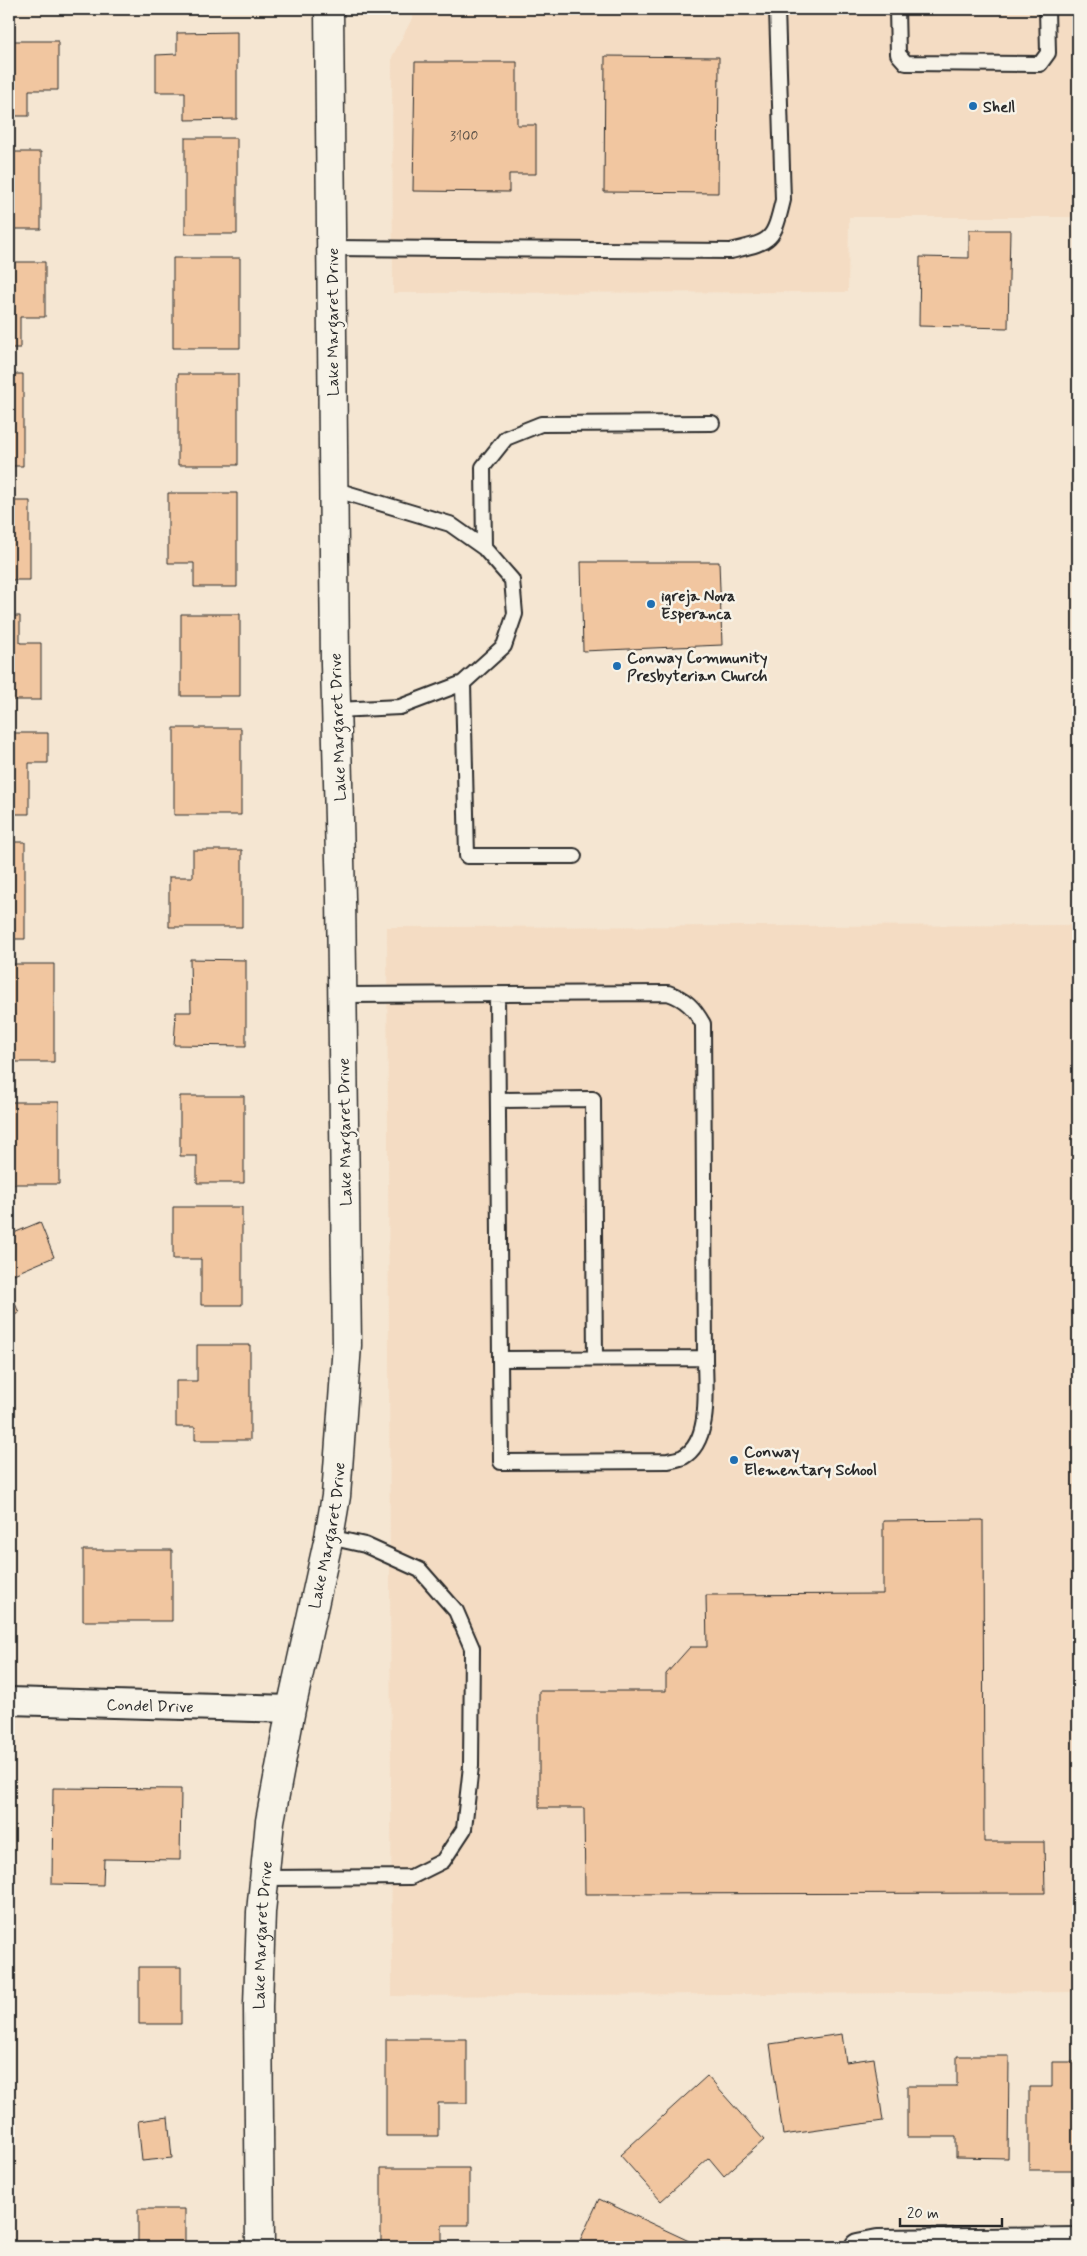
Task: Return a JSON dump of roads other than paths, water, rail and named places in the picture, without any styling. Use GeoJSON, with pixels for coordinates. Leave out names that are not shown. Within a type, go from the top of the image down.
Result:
{"type":"FeatureCollection","features":[{"type":"Feature","properties":{"kind":"street","name":"Lake Margaret Drive"},"geometry":{"type":"LineString","coordinates":[[260,2247],[258,2006],[260,1912],[270,1821],[290,1708],[329,1537],[339,1460],[347,1345],[343,995],[333,489],[329,9]]}},
{"type":"Feature","properties":{"kind":"street","name":"Condel Drive"},"geometry":{"type":"LineString","coordinates":[[9,1700],[290,1708]]}},
{"type":"Feature","properties":{"kind":"street"},"geometry":{"type":"LineString","coordinates":[[858,2247],[878,2243],[1078,2241]]}},
{"type":"Feature","properties":{"kind":"lane"},"geometry":{"type":"LineString","coordinates":[[331,248],[731,251],[761,244],[776,231],[783,200],[776,9]]}},
{"type":"Feature","properties":{"kind":"lane"},"geometry":{"type":"LineString","coordinates":[[896,9],[898,54],[906,64],[1002,66],[1040,64],[1048,53],[1047,9]]}},
{"type":"Feature","properties":{"kind":"lane"},"geometry":{"type":"LineString","coordinates":[[484,548],[483,467],[506,438],[541,424],[712,423]]}},
{"type":"Feature","properties":{"kind":"lane"},"geometry":{"type":"LineString","coordinates":[[333,489],[450,524],[484,548],[512,580],[515,614],[504,646],[463,683],[400,707],[336,710]]}},
{"type":"Feature","properties":{"kind":"lane"},"geometry":{"type":"LineString","coordinates":[[463,683],[467,856],[574,856]]}},
{"type":"Feature","properties":{"kind":"lane"},"geometry":{"type":"LineString","coordinates":[[343,995],[497,994],[668,993],[682,998],[695,1009],[703,1024],[705,1416],[701,1433],[693,1447],[683,1457],[668,1461],[501,1462],[497,994]]}},
{"type":"Feature","properties":{"kind":"lane"},"geometry":{"type":"LineString","coordinates":[[498,1100],[593,1099],[595,1358]]}},
{"type":"Feature","properties":{"kind":"lane"},"geometry":{"type":"LineString","coordinates":[[500,1359],[705,1358]]}},
{"type":"Feature","properties":{"kind":"lane"},"geometry":{"type":"LineString","coordinates":[[264,1878],[411,1877],[444,1861],[464,1829],[471,1766],[472,1648],[456,1612],[420,1570],[365,1545],[329,1537]]}},
{"type":"Feature","properties":{"kind":"place","name":"Shell"},"geometry":{"type":"Point","coordinates":[973,106]}},
{"type":"Feature","properties":{"kind":"place","name":"igreja Nova Esperanca"},"geometry":{"type":"Point","coordinates":[651,604]}},
{"type":"Feature","properties":{"kind":"place","name":"Conway Community Presbyterian Church"},"geometry":{"type":"Point","coordinates":[617,666]}},
{"type":"Feature","properties":{"kind":"place","name":"Conway Elementary School"},"geometry":{"type":"Point","coordinates":[734,1460]}}]}
